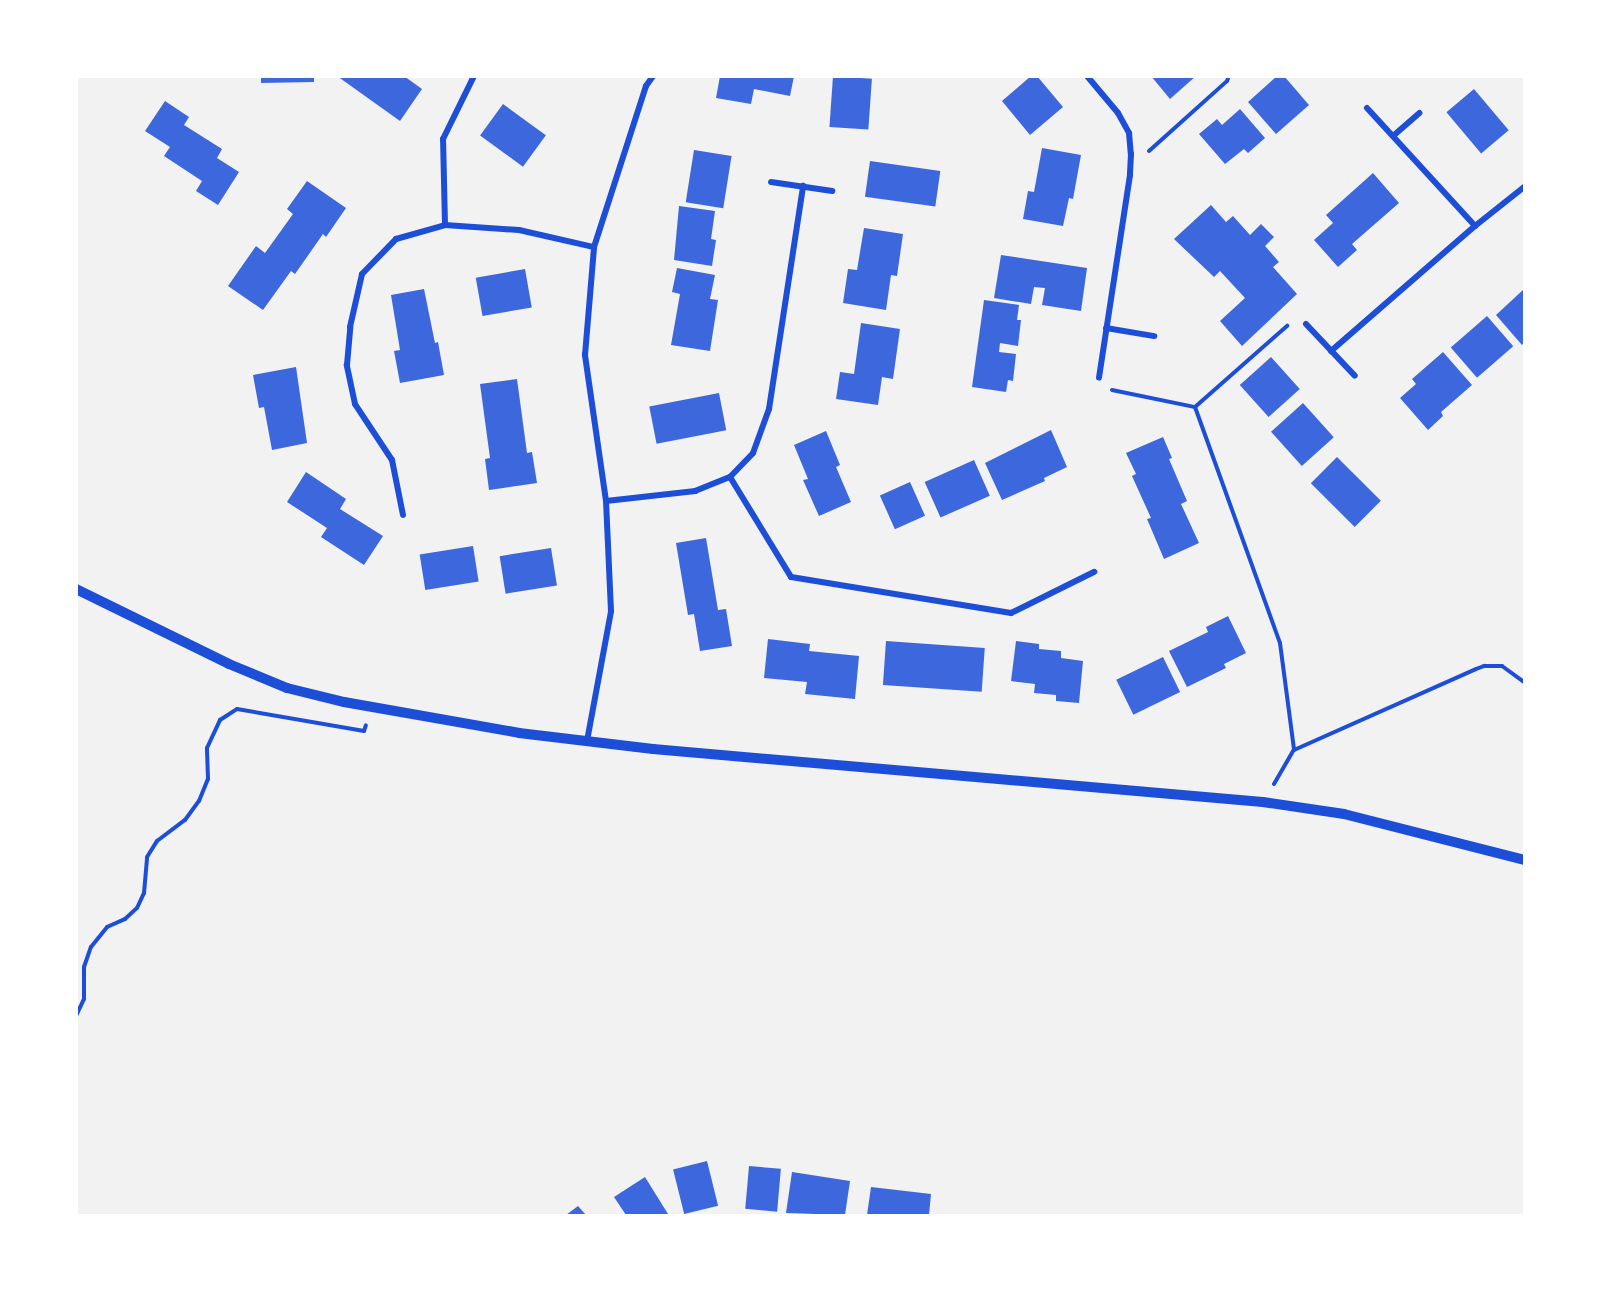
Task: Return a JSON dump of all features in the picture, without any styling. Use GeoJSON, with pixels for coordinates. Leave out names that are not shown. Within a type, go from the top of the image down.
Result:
{"type":"FeatureCollection","features":[{"type":"Feature","properties":{"kind":"street"},"geometry":{"type":"LineString","coordinates":[[587,741],[610,611],[606,501],[585,355],[594,247],[646,86],[653,76]]}},
{"type":"Feature","properties":{"kind":"street"},"geometry":{"type":"LineString","coordinates":[[1087,76],[1118,113],[1129,133],[1131,154],[1099,378]]}},
{"type":"Feature","properties":{"kind":"street"},"geometry":{"type":"LineString","coordinates":[[445,225],[443,139],[473,77]]}},
{"type":"Feature","properties":{"kind":"street"},"geometry":{"type":"LineString","coordinates":[[1367,108],[1475,226]]}},
{"type":"Feature","properties":{"kind":"street"},"geometry":{"type":"LineString","coordinates":[[1393,136],[1419,113]]}},
{"type":"Feature","properties":{"kind":"street"},"geometry":{"type":"LineString","coordinates":[[771,182],[832,191]]}},
{"type":"Feature","properties":{"kind":"street"},"geometry":{"type":"LineString","coordinates":[[606,501],[695,491],[714,486],[730,477],[753,453],[769,409],[802,186]]}},
{"type":"Feature","properties":{"kind":"street"},"geometry":{"type":"LineString","coordinates":[[1331,351],[1475,226],[1524,187]]}},
{"type":"Feature","properties":{"kind":"street"},"geometry":{"type":"LineString","coordinates":[[403,516],[392,460],[355,404],[347,365],[350,327],[362,274],[396,239],[445,225],[519,230],[594,247]]}},
{"type":"Feature","properties":{"kind":"street"},"geometry":{"type":"LineString","coordinates":[[1306,324],[1354,376]]}},
{"type":"Feature","properties":{"kind":"street"},"geometry":{"type":"LineString","coordinates":[[1106,328],[1154,336]]}},
{"type":"Feature","properties":{"kind":"street"},"geometry":{"type":"LineString","coordinates":[[730,477],[791,577],[1011,613],[1094,572]]}},
{"type":"Feature","properties":{"kind":"street"},"geometry":{"type":"LineString","coordinates":[[76,589],[229,664],[287,688],[371,707],[587,741],[1263,802],[1344,814],[1439,836],[1524,860]]}},
{"type":"Feature","properties":{"kind":"path"},"geometry":{"type":"LineString","coordinates":[[1131,154],[1149,151],[1227,81],[1229,76]]}},
{"type":"Feature","properties":{"kind":"path"},"geometry":{"type":"LineString","coordinates":[[1195,407],[1285,327],[1306,324]]}},
{"type":"Feature","properties":{"kind":"path"},"geometry":{"type":"LineString","coordinates":[[1099,378],[1114,393],[1195,407]]}},
{"type":"Feature","properties":{"kind":"path"},"geometry":{"type":"LineString","coordinates":[[1195,407],[1280,643],[1294,750]]}},
{"type":"Feature","properties":{"kind":"path"},"geometry":{"type":"LineString","coordinates":[[1263,802],[1294,750],[1484,666],[1502,666],[1524,682]]}},
{"type":"Feature","properties":{"kind":"path"},"geometry":{"type":"LineString","coordinates":[[76,1016],[84,999],[84,967],[91,947],[107,927],[125,919],[137,908],[144,893],[147,858],[157,841],[185,820],[199,801],[208,779],[207,748],[220,720],[237,709],[364,732],[371,707]]}},
{"type":"Feature","properties":{"kind":"building"},"geometry":{"type":"Polygon","coordinates":[[[261,76],[314,76],[314,82],[261,83],[261,76]]]}},
{"type":"Feature","properties":{"kind":"building"},"geometry":{"type":"Polygon","coordinates":[[[337,76],[404,76],[422,89],[400,121],[337,76]]]}},
{"type":"Feature","properties":{"kind":"building"},"geometry":{"type":"Polygon","coordinates":[[[720,76],[794,76],[790,96],[754,89],[751,104],[716,98],[720,76]]]}},
{"type":"Feature","properties":{"kind":"building"},"geometry":{"type":"Polygon","coordinates":[[[833,76],[872,79],[868,130],[829,127],[833,76]]]}},
{"type":"Feature","properties":{"kind":"building"},"geometry":{"type":"Polygon","coordinates":[[[1031,76],[1037,76],[1063,107],[1030,135],[1002,101],[1031,76]]]}},
{"type":"Feature","properties":{"kind":"building"},"geometry":{"type":"Polygon","coordinates":[[[1151,76],[1196,76],[1170,99],[1151,76]]]}},
{"type":"Feature","properties":{"kind":"building"},"geometry":{"type":"Polygon","coordinates":[[[1277,76],[1284,76],[1309,105],[1276,134],[1248,102],[1277,76]]]}},
{"type":"Feature","properties":{"kind":"building"},"geometry":{"type":"Polygon","coordinates":[[[1474,89],[1509,130],[1481,154],[1446,112],[1474,89]]]}},
{"type":"Feature","properties":{"kind":"building"},"geometry":{"type":"Polygon","coordinates":[[[165,101],[189,117],[184,125],[222,149],[217,158],[239,172],[218,205],[196,191],[202,181],[164,156],[170,147],[145,131],[165,101]]]}},
{"type":"Feature","properties":{"kind":"building"},"geometry":{"type":"Polygon","coordinates":[[[503,104],[546,135],[523,167],[480,136],[503,104]]]}},
{"type":"Feature","properties":{"kind":"building"},"geometry":{"type":"Polygon","coordinates":[[[1240,109],[1265,138],[1248,153],[1244,149],[1225,164],[1199,134],[1217,119],[1222,125],[1240,109]]]}},
{"type":"Feature","properties":{"kind":"building"},"geometry":{"type":"Polygon","coordinates":[[[1042,148],[1081,155],[1073,199],[1069,198],[1063,226],[1023,219],[1028,191],[1034,192],[1042,148]]]}},
{"type":"Feature","properties":{"kind":"building"},"geometry":{"type":"Polygon","coordinates":[[[694,150],[732,156],[723,208],[686,202],[694,150]]]}},
{"type":"Feature","properties":{"kind":"building"},"geometry":{"type":"Polygon","coordinates":[[[870,161],[940,171],[935,207],[865,197],[870,161]]]}},
{"type":"Feature","properties":{"kind":"building"},"geometry":{"type":"Polygon","coordinates":[[[1373,173],[1399,203],[1352,244],[1357,250],[1338,267],[1314,240],[1333,223],[1326,215],[1373,173]]]}},
{"type":"Feature","properties":{"kind":"building"},"geometry":{"type":"Polygon","coordinates":[[[307,181],[346,208],[326,237],[323,234],[295,274],[291,271],[263,310],[228,286],[256,246],[265,253],[293,214],[287,209],[307,181]]]}},
{"type":"Feature","properties":{"kind":"building"},"geometry":{"type":"Polygon","coordinates":[[[1211,205],[1226,222],[1233,216],[1250,235],[1261,224],[1274,237],[1265,246],[1279,262],[1273,267],[1297,294],[1242,346],[1220,321],[1245,298],[1220,271],[1214,277],[1174,239],[1211,205]]]}},
{"type":"Feature","properties":{"kind":"building"},"geometry":{"type":"Polygon","coordinates":[[[679,206],[715,211],[711,239],[716,240],[712,266],[674,260],[679,206]]]}},
{"type":"Feature","properties":{"kind":"building"},"geometry":{"type":"Polygon","coordinates":[[[864,228],[903,234],[897,276],[891,275],[886,310],[843,303],[848,269],[857,270],[864,228]]]}},
{"type":"Feature","properties":{"kind":"building"},"geometry":{"type":"Polygon","coordinates":[[[1001,255],[1087,268],[1081,311],[1042,305],[1045,288],[1034,287],[1031,304],[994,298],[1001,255]]]}},
{"type":"Feature","properties":{"kind":"building"},"geometry":{"type":"Polygon","coordinates":[[[677,268],[715,275],[710,299],[718,300],[710,351],[671,345],[680,294],[672,292],[677,268]]]}},
{"type":"Feature","properties":{"kind":"building"},"geometry":{"type":"Polygon","coordinates":[[[525,269],[532,307],[483,316],[476,278],[525,269]]]}},
{"type":"Feature","properties":{"kind":"building"},"geometry":{"type":"Polygon","coordinates":[[[424,289],[444,375],[400,383],[394,351],[400,350],[391,295],[424,289]]]}},
{"type":"Feature","properties":{"kind":"building"},"geometry":{"type":"Polygon","coordinates":[[[1524,289],[1524,342],[1522,345],[1496,315],[1524,289]]]}},
{"type":"Feature","properties":{"kind":"building"},"geometry":{"type":"Polygon","coordinates":[[[984,300],[1019,305],[1017,320],[1021,320],[1018,346],[1000,343],[999,352],[1016,354],[1013,381],[1008,380],[1006,392],[972,387],[984,300]]]}},
{"type":"Feature","properties":{"kind":"building"},"geometry":{"type":"Polygon","coordinates":[[[1487,316],[1513,346],[1477,378],[1451,347],[1487,316]]]}},
{"type":"Feature","properties":{"kind":"building"},"geometry":{"type":"Polygon","coordinates":[[[861,323],[900,329],[893,379],[882,377],[878,405],[836,399],[840,372],[854,374],[861,323]]]}},
{"type":"Feature","properties":{"kind":"building"},"geometry":{"type":"Polygon","coordinates":[[[1443,352],[1472,385],[1441,412],[1443,416],[1428,430],[1400,398],[1416,384],[1412,379],[1443,352]]]}},
{"type":"Feature","properties":{"kind":"building"},"geometry":{"type":"Polygon","coordinates":[[[1271,357],[1300,389],[1269,417],[1240,385],[1271,357]]]}},
{"type":"Feature","properties":{"kind":"building"},"geometry":{"type":"Polygon","coordinates":[[[296,367],[307,443],[272,450],[264,407],[259,408],[253,375],[296,367]]]}},
{"type":"Feature","properties":{"kind":"building"},"geometry":{"type":"Polygon","coordinates":[[[517,379],[527,453],[532,452],[537,483],[489,490],[485,459],[490,458],[480,384],[517,379]]]}},
{"type":"Feature","properties":{"kind":"building"},"geometry":{"type":"Polygon","coordinates":[[[719,393],[726,430],[657,444],[649,407],[719,393]]]}},
{"type":"Feature","properties":{"kind":"building"},"geometry":{"type":"Polygon","coordinates":[[[1303,403],[1334,437],[1302,466],[1271,432],[1303,403]]]}},
{"type":"Feature","properties":{"kind":"building"},"geometry":{"type":"Polygon","coordinates":[[[1051,430],[1067,467],[1044,478],[1045,481],[1002,500],[985,463],[1051,430]]]}},
{"type":"Feature","properties":{"kind":"building"},"geometry":{"type":"Polygon","coordinates":[[[826,431],[840,465],[836,467],[851,502],[819,516],[803,480],[808,479],[794,445],[826,431]]]}},
{"type":"Feature","properties":{"kind":"building"},"geometry":{"type":"Polygon","coordinates":[[[1163,437],[1172,458],[1169,459],[1187,501],[1181,504],[1199,543],[1164,559],[1147,519],[1151,518],[1132,476],[1136,474],[1126,453],[1163,437]]]}},
{"type":"Feature","properties":{"kind":"building"},"geometry":{"type":"Polygon","coordinates":[[[1337,457],[1381,501],[1355,527],[1311,483],[1337,457]]]}},
{"type":"Feature","properties":{"kind":"building"},"geometry":{"type":"Polygon","coordinates":[[[974,460],[990,496],[941,518],[925,482],[974,460]]]}},
{"type":"Feature","properties":{"kind":"building"},"geometry":{"type":"Polygon","coordinates":[[[306,472],[346,499],[340,509],[383,536],[364,565],[321,537],[327,528],[287,502],[306,472]]]}},
{"type":"Feature","properties":{"kind":"building"},"geometry":{"type":"Polygon","coordinates":[[[910,482],[925,516],[895,529],[880,495],[910,482]]]}},
{"type":"Feature","properties":{"kind":"building"},"geometry":{"type":"Polygon","coordinates":[[[706,538],[718,610],[726,609],[732,646],[700,651],[694,614],[688,615],[676,543],[706,538]]]}},
{"type":"Feature","properties":{"kind":"building"},"geometry":{"type":"Polygon","coordinates":[[[473,546],[479,582],[425,590],[420,554],[473,546]]]}},
{"type":"Feature","properties":{"kind":"building"},"geometry":{"type":"Polygon","coordinates":[[[551,548],[557,586],[506,594],[500,556],[551,548]]]}},
{"type":"Feature","properties":{"kind":"building"},"geometry":{"type":"Polygon","coordinates":[[[1228,616],[1246,653],[1224,664],[1226,668],[1187,687],[1169,651],[1208,632],[1206,627],[1228,616]]]}},
{"type":"Feature","properties":{"kind":"building"},"geometry":{"type":"Polygon","coordinates":[[[768,639],[810,644],[809,651],[859,656],[855,699],[805,694],[807,682],[764,678],[768,639]]]}},
{"type":"Feature","properties":{"kind":"building"},"geometry":{"type":"Polygon","coordinates":[[[886,641],[985,648],[982,692],[883,685],[886,641]]]}},
{"type":"Feature","properties":{"kind":"building"},"geometry":{"type":"Polygon","coordinates":[[[1016,641],[1039,644],[1039,649],[1061,651],[1061,658],[1083,661],[1079,703],[1056,701],[1056,695],[1034,693],[1035,684],[1011,681],[1016,641]]]}},
{"type":"Feature","properties":{"kind":"building"},"geometry":{"type":"Polygon","coordinates":[[[1163,657],[1180,692],[1133,715],[1116,680],[1163,657]]]}},
{"type":"Feature","properties":{"kind":"building"},"geometry":{"type":"Polygon","coordinates":[[[707,1161],[718,1206],[684,1214],[673,1169],[707,1161]]]}},
{"type":"Feature","properties":{"kind":"building"},"geometry":{"type":"Polygon","coordinates":[[[749,1166],[781,1169],[777,1212],[745,1209],[749,1166]]]}},
{"type":"Feature","properties":{"kind":"building"},"geometry":{"type":"Polygon","coordinates":[[[792,1172],[850,1181],[845,1215],[786,1213],[792,1172]]]}},
{"type":"Feature","properties":{"kind":"building"},"geometry":{"type":"Polygon","coordinates":[[[645,1177],[668,1214],[626,1215],[614,1197],[645,1177]]]}},
{"type":"Feature","properties":{"kind":"building"},"geometry":{"type":"Polygon","coordinates":[[[871,1187],[931,1194],[929,1215],[867,1215],[871,1187]]]}},
{"type":"Feature","properties":{"kind":"building"},"geometry":{"type":"Polygon","coordinates":[[[578,1206],[586,1215],[566,1215],[578,1206]]]}}]}
